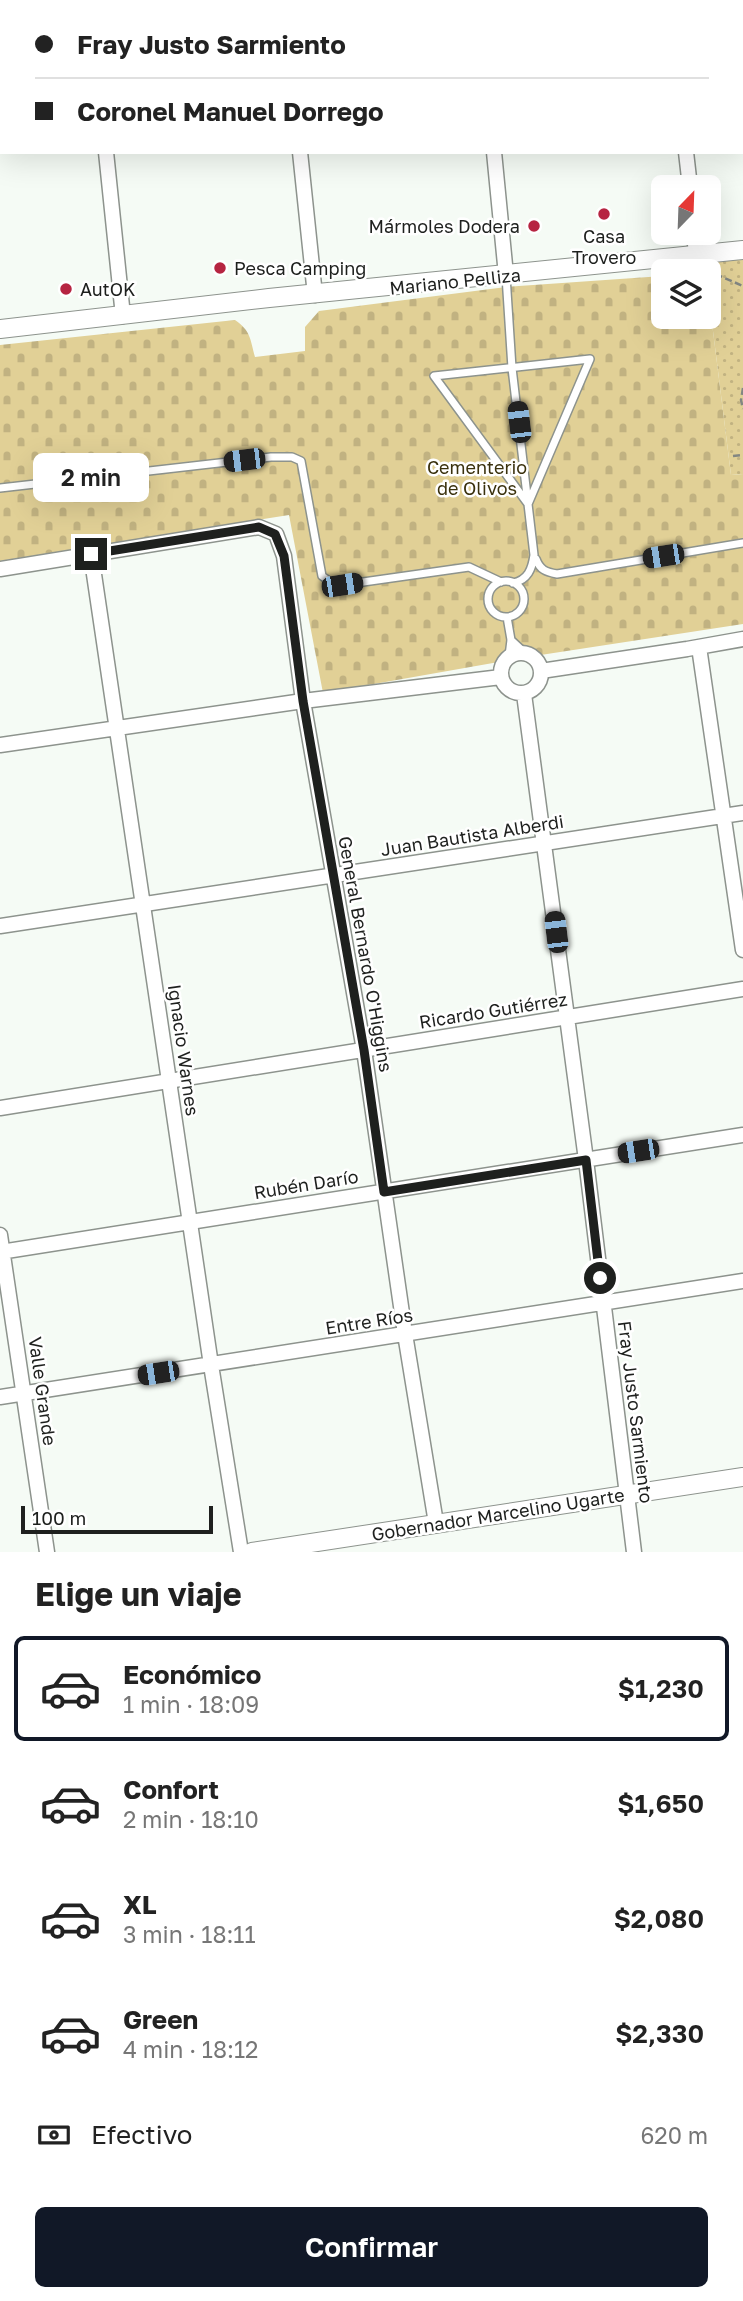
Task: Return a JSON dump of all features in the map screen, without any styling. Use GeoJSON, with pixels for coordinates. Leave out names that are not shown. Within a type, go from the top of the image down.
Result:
{"type":"FeatureCollection","features":[{"type":"Feature","properties":{"kind":"street"},"geometry":{"type":"LineString","coordinates":[[106,154],[123,316]]}},
{"type":"Feature","properties":{"kind":"street"},"geometry":{"type":"LineString","coordinates":[[300,154],[315,295]]}},
{"type":"Feature","properties":{"kind":"street"},"geometry":{"type":"LineString","coordinates":[[494,154],[506,275]]}},
{"type":"Feature","properties":{"kind":"street"},"geometry":{"type":"LineString","coordinates":[[686,154],[689,175]]}},
{"type":"Feature","properties":{"kind":"street"},"geometry":{"type":"LineString","coordinates":[[695,245],[696,255]]}},
{"type":"Feature","properties":{"kind":"street","name":"Mariano Pelliza"},"geometry":{"type":"LineString","coordinates":[[0,329],[743,250]]}},
{"type":"Feature","properties":{"kind":"street","name":"General Bernardo O'Higgins"},"geometry":{"type":"LineString","coordinates":[[91,554],[259,527],[275,534],[284,556],[303,701],[364,1050],[405,1334],[436,1523]]}},
{"type":"Feature","properties":{"kind":"street"},"geometry":{"type":"LineString","coordinates":[[0,569],[91,554]]}},
{"type":"Feature","properties":{"kind":"street","name":"Ignacio Warnes"},"geometry":{"type":"LineString","coordinates":[[91,554],[241,1552]]}},
{"type":"Feature","properties":{"kind":"street"},"geometry":{"type":"LineString","coordinates":[[541,671],[743,639]]}},
{"type":"Feature","properties":{"kind":"street"},"geometry":{"type":"LineString","coordinates":[[699,647],[743,950]]}},
{"type":"Feature","properties":{"kind":"street"},"geometry":{"type":"LineString","coordinates":[[525,653],[536,660],[541,671],[539,683],[524,694],[512,692],[501,677],[503,664],[509,656],[525,653]]}},
{"type":"Feature","properties":{"kind":"street"},"geometry":{"type":"LineString","coordinates":[[0,745],[303,701],[501,677]]}},
{"type":"Feature","properties":{"kind":"street","name":"Fray Justo Sarmiento"},"geometry":{"type":"LineString","coordinates":[[524,694],[586,1160],[634,1552]]}},
{"type":"Feature","properties":{"kind":"street","name":"Juan Bautista Alberdi"},"geometry":{"type":"LineString","coordinates":[[0,926],[743,813]]}},
{"type":"Feature","properties":{"kind":"street","name":"Ricardo Gutiérrez"},"geometry":{"type":"LineString","coordinates":[[0,1108],[743,989]]}},
{"type":"Feature","properties":{"kind":"street","name":"Rubén Darío"},"geometry":{"type":"LineString","coordinates":[[1,1252],[743,1135]]}},
{"type":"Feature","properties":{"kind":"street","name":"Valle Grande"},"geometry":{"type":"LineString","coordinates":[[0,1235],[47,1552]]}},
{"type":"Feature","properties":{"kind":"street","name":"Entre Ríos"},"geometry":{"type":"LineString","coordinates":[[0,1397],[743,1281]]}},
{"type":"Feature","properties":{"kind":"street","name":"Gobernador Marcelino Ugarte"},"geometry":{"type":"LineString","coordinates":[[252,1552],[308,1548],[436,1523],[743,1477]]}},
{"type":"Feature","properties":{"kind":"lane"},"geometry":{"type":"LineString","coordinates":[[0,488],[271,457],[292,457],[301,461],[322,576],[332,583],[342,585],[469,567],[501,582],[522,581],[533,565],[534,555],[512,368],[506,275]]}},
{"type":"Feature","properties":{"kind":"lane"},"geometry":{"type":"LineString","coordinates":[[590,359],[528,504],[434,376],[590,359]]}},
{"type":"Feature","properties":{"kind":"lane"},"geometry":{"type":"LineString","coordinates":[[534,555],[538,566],[545,572],[557,574],[743,543]]}},
{"type":"Feature","properties":{"kind":"lane"},"geometry":{"type":"LineString","coordinates":[[501,582],[489,594],[489,605],[496,614],[507,617],[517,613],[523,603],[522,591],[513,583]]}},
{"type":"Feature","properties":{"kind":"lane"},"geometry":{"type":"LineString","coordinates":[[507,617],[511,640],[509,656]]}},
{"type":"Feature","properties":{"kind":"lane"},"geometry":{"type":"LineString","coordinates":[[511,640],[525,653]]}},
{"type":"Feature","properties":{"kind":"path"},"geometry":{"type":"LineString","coordinates":[[696,255],[705,269],[743,286]]}},
{"type":"Feature","properties":{"kind":"path"},"geometry":{"type":"LineString","coordinates":[[743,388],[743,409]]}},
{"type":"Feature","properties":{"kind":"path"},"geometry":{"type":"LineString","coordinates":[[733,456],[743,455]]}},
{"type":"Feature","properties":{"kind":"green space"},"geometry":{"type":"Polygon","coordinates":[[[743,256],[743,474],[731,475],[713,329],[721,329],[721,259],[743,256]]]}},
{"type":"Feature","properties":{"kind":"green space","name":"Cementerio de Olivos"},"geometry":{"type":"Polygon","coordinates":[[[651,277],[651,329],[713,329],[731,475],[743,474],[743,624],[521,658],[323,693],[289,515],[0,561],[0,345],[235,320],[247,332],[255,357],[305,351],[305,327],[319,311],[506,287],[651,277]]]}},
{"type":"Feature","properties":{"kind":"place","name":"Casa Trovero"},"geometry":{"type":"Point","coordinates":[604,214]}},
{"type":"Feature","properties":{"kind":"place","name":"Mármoles Dodera"},"geometry":{"type":"Point","coordinates":[534,226]}},
{"type":"Feature","properties":{"kind":"place","name":"Pesca Camping"},"geometry":{"type":"Point","coordinates":[220,268]}},
{"type":"Feature","properties":{"kind":"place","name":"AutOK"},"geometry":{"type":"Point","coordinates":[66,289]}},
{"type":"Feature","properties":{"kind":"route"},"geometry":{"type":"LineString","coordinates":[[91,554],[259,527],[275,534],[284,556],[303,701],[364,1050],[384,1192],[586,1160],[600,1278]]}}]}
